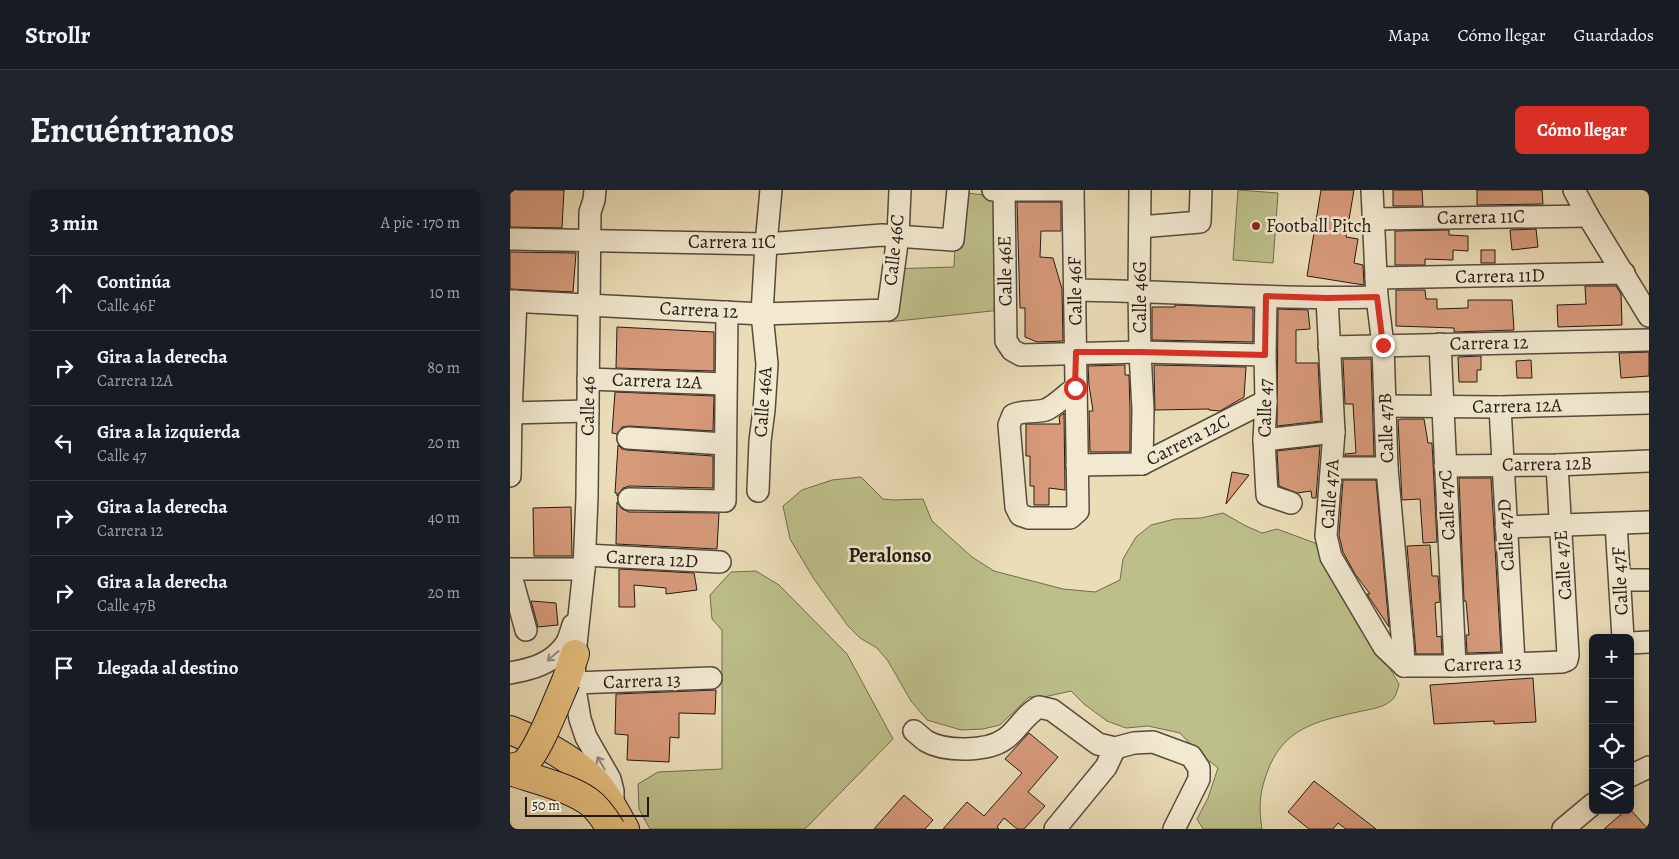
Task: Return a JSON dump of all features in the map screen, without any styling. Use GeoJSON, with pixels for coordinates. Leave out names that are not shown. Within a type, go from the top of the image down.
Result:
{"type":"FeatureCollection","features":[{"type":"Feature","properties":{"kind":"main road"},"geometry":{"type":"LineString","coordinates":[[510,769],[522,765],[530,756],[570,682],[575,654]]}},
{"type":"Feature","properties":{"kind":"main road"},"geometry":{"type":"LineString","coordinates":[[510,730],[530,738],[567,759],[597,784],[612,824]]}},
{"type":"Feature","properties":{"kind":"main road"},"geometry":{"type":"LineString","coordinates":[[510,757],[554,778],[583,805],[612,824]]}},
{"type":"Feature","properties":{"kind":"main road"},"geometry":{"type":"LineString","coordinates":[[510,769],[588,801],[612,824]]}},
{"type":"Feature","properties":{"kind":"street","name":"Calle 46"},"geometry":{"type":"LineString","coordinates":[[586,190],[585,199],[590,212]]}},
{"type":"Feature","properties":{"kind":"street","name":"Calle 46"},"geometry":{"type":"LineString","coordinates":[[575,654],[585,562],[589,240],[590,212],[595,190]]}},
{"type":"Feature","properties":{"kind":"street","name":"Calle 46A"},"geometry":{"type":"LineString","coordinates":[[758,491],[760,441],[767,364],[762,314],[771,190]]}},
{"type":"Feature","properties":{"kind":"street","name":"Calle 46C"},"geometry":{"type":"LineString","coordinates":[[888,310],[898,236],[900,190]]}},
{"type":"Feature","properties":{"kind":"street","name":"Carrera 11C"},"geometry":{"type":"LineString","coordinates":[[510,239],[766,244],[864,235],[953,240],[958,190]]}},
{"type":"Feature","properties":{"kind":"street"},"geometry":{"type":"LineString","coordinates":[[993,190],[1073,190]]}},
{"type":"Feature","properties":{"kind":"street","name":"Calle 46E"},"geometry":{"type":"LineString","coordinates":[[1004,190],[1006,341],[1012,350],[1021,354],[1076,352]]}},
{"type":"Feature","properties":{"kind":"street","name":"Calle 46F"},"geometry":{"type":"LineString","coordinates":[[1073,190],[1078,511],[1070,518],[1029,518],[1020,515],[1016,507],[1009,425],[1013,415],[1020,412],[1050,408],[1075,388]]}},
{"type":"Feature","properties":{"kind":"street","name":"Calle 46G"},"geometry":{"type":"LineString","coordinates":[[1140,190],[1139,291],[1143,410],[1142,464]]}},
{"type":"Feature","properties":{"kind":"street"},"geometry":{"type":"LineString","coordinates":[[1140,227],[1200,222],[1201,190]]}},
{"type":"Feature","properties":{"kind":"street","name":"Calle 47B"},"geometry":{"type":"LineString","coordinates":[[1372,190],[1377,288],[1383,345],[1387,468],[1404,666]]}},
{"type":"Feature","properties":{"kind":"street"},"geometry":{"type":"LineString","coordinates":[[1574,190],[1649,316]]}},
{"type":"Feature","properties":{"kind":"street","name":"Carrera 11C"},"geometry":{"type":"LineString","coordinates":[[1373,219],[1588,216]]}},
{"type":"Feature","properties":{"kind":"street","name":"Carrera 11D"},"geometry":{"type":"LineString","coordinates":[[1377,288],[1624,273]]}},
{"type":"Feature","properties":{"kind":"street"},"geometry":{"type":"LineString","coordinates":[[1075,290],[1327,298],[1377,288]]}},
{"type":"Feature","properties":{"kind":"street","name":"Calle 47"},"geometry":{"type":"LineString","coordinates":[[1266,296],[1264,440],[1267,495],[1291,503]]}},
{"type":"Feature","properties":{"kind":"street","name":"Calle 47A"},"geometry":{"type":"LineString","coordinates":[[1327,298],[1334,432],[1326,536],[1331,557],[1384,647],[1404,666]]}},
{"type":"Feature","properties":{"kind":"street"},"geometry":{"type":"LineString","coordinates":[[510,476],[513,301]]}},
{"type":"Feature","properties":{"kind":"street","name":"Carrera 12"},"geometry":{"type":"LineString","coordinates":[[513,301],[762,314],[888,310]]}},
{"type":"Feature","properties":{"kind":"street"},"geometry":{"type":"LineString","coordinates":[[629,499],[725,501],[724,444],[727,312]]}},
{"type":"Feature","properties":{"kind":"street","name":"Carrera 12"},"geometry":{"type":"LineString","coordinates":[[1329,347],[1649,340]]}},
{"type":"Feature","properties":{"kind":"street","name":"Calle 47C"},"geometry":{"type":"LineString","coordinates":[[1440,344],[1455,666]]}},
{"type":"Feature","properties":{"kind":"street"},"geometry":{"type":"LineString","coordinates":[[1076,352],[1265,355]]}},
{"type":"Feature","properties":{"kind":"street","name":"Carrera 12A"},"geometry":{"type":"LineString","coordinates":[[588,379],[725,384]]}},
{"type":"Feature","properties":{"kind":"street","name":"Carrera 12C"},"geometry":{"type":"LineString","coordinates":[[1077,465],[1142,464],[1266,401]]}},
{"type":"Feature","properties":{"kind":"street","name":"Carrera 12A"},"geometry":{"type":"LineString","coordinates":[[1385,406],[1500,407],[1649,403]]}},
{"type":"Feature","properties":{"kind":"street","name":"Calle 47D"},"geometry":{"type":"LineString","coordinates":[[1500,407],[1514,663]]}},
{"type":"Feature","properties":{"kind":"street"},"geometry":{"type":"LineString","coordinates":[[510,413],[588,411]]}},
{"type":"Feature","properties":{"kind":"street"},"geometry":{"type":"LineString","coordinates":[[1264,440],[1334,432]]}},
{"type":"Feature","properties":{"kind":"street"},"geometry":{"type":"LineString","coordinates":[[628,438],[724,444]]}},
{"type":"Feature","properties":{"kind":"street","name":"Carrera 12B"},"geometry":{"type":"LineString","coordinates":[[1445,466],[1557,465],[1649,461]]}},
{"type":"Feature","properties":{"kind":"street","name":"Calle 47E"},"geometry":{"type":"LineString","coordinates":[[1557,465],[1568,655],[1567,660],[1562,662]]}},
{"type":"Feature","properties":{"kind":"street"},"geometry":{"type":"LineString","coordinates":[[1332,468],[1387,468]]}},
{"type":"Feature","properties":{"kind":"street"},"geometry":{"type":"LineString","coordinates":[[1506,528],[1649,522]]}},
{"type":"Feature","properties":{"kind":"street","name":"Calle 47F"},"geometry":{"type":"LineString","coordinates":[[1616,524],[1623,634]]}},
{"type":"Feature","properties":{"kind":"street","name":"Carrera 12D"},"geometry":{"type":"LineString","coordinates":[[510,571],[585,562],[720,562]]}},
{"type":"Feature","properties":{"kind":"street"},"geometry":{"type":"LineString","coordinates":[[510,571],[526,630]]}},
{"type":"Feature","properties":{"kind":"street"},"geometry":{"type":"LineString","coordinates":[[1620,580],[1649,580]]}},
{"type":"Feature","properties":{"kind":"street","name":"Calle 46"},"geometry":{"type":"LineString","coordinates":[[510,673],[535,668],[549,660],[566,644],[582,599]]}},
{"type":"Feature","properties":{"kind":"street"},"geometry":{"type":"LineString","coordinates":[[1634,643],[1649,642]]}},
{"type":"Feature","properties":{"kind":"street","name":"Carrera 13"},"geometry":{"type":"LineString","coordinates":[[1404,666],[1562,662]]}},
{"type":"Feature","properties":{"kind":"street","name":"Carrera 13"},"geometry":{"type":"LineString","coordinates":[[570,682],[711,678]]}},
{"type":"Feature","properties":{"kind":"street"},"geometry":{"type":"LineString","coordinates":[[570,682],[586,737],[610,779],[613,791],[612,824]]}},
{"type":"Feature","properties":{"kind":"street"},"geometry":{"type":"LineString","coordinates":[[914,731],[926,741],[942,747],[962,750],[983,747],[1005,740],[1029,713],[1038,707],[1052,710],[1098,744],[1115,748],[1134,743],[1153,742],[1191,756],[1200,768],[1199,779],[1174,829]]}},
{"type":"Feature","properties":{"kind":"street"},"geometry":{"type":"LineString","coordinates":[[1055,829],[1106,767],[1115,748]]}},
{"type":"Feature","properties":{"kind":"street"},"geometry":{"type":"LineString","coordinates":[[1634,774],[1649,767]]}},
{"type":"Feature","properties":{"kind":"street"},"geometry":{"type":"LineString","coordinates":[[1562,829],[1589,807]]}},
{"type":"Feature","properties":{"kind":"green space","name":"Football Pitch"},"geometry":{"type":"Polygon","coordinates":[[[1238,190],[1278,193],[1273,263],[1233,260],[1238,190]]]}},
{"type":"Feature","properties":{"kind":"green space"},"geometry":{"type":"Polygon","coordinates":[[[967,193],[1002,197],[1001,310],[888,322],[889,269],[954,267],[957,206],[967,193]]]}},
{"type":"Feature","properties":{"kind":"green space"},"geometry":{"type":"Polygon","coordinates":[[[861,477],[883,499],[923,499],[932,521],[972,557],[994,571],[1063,589],[1095,592],[1120,580],[1123,559],[1136,537],[1151,525],[1175,519],[1201,518],[1223,513],[1262,533],[1277,529],[1315,543],[1399,684],[1394,698],[1387,704],[1379,707],[1320,721],[1308,726],[1286,741],[1270,765],[1264,782],[1260,804],[1262,829],[1203,829],[1197,819],[1208,798],[1218,768],[1195,749],[1180,733],[1148,726],[1126,728],[1107,721],[1084,704],[1071,691],[1044,697],[1029,697],[1000,725],[983,729],[961,730],[927,720],[911,701],[888,661],[877,648],[860,638],[848,626],[814,579],[790,539],[783,506],[802,490],[832,480],[861,477]]]}},
{"type":"Feature","properties":{"kind":"green space"},"geometry":{"type":"Polygon","coordinates":[[[756,571],[779,585],[847,654],[893,739],[805,829],[650,829],[639,809],[638,784],[658,772],[722,769],[722,630],[712,619],[710,595],[731,572],[756,571]]]}},
{"type":"Feature","properties":{"kind":"building"},"geometry":{"type":"Polygon","coordinates":[[[510,190],[564,190],[562,228],[510,227],[510,190]]]}},
{"type":"Feature","properties":{"kind":"building"},"geometry":{"type":"Polygon","coordinates":[[[1321,190],[1354,190],[1346,237],[1358,239],[1354,263],[1363,265],[1364,285],[1307,276],[1321,190]]]}},
{"type":"Feature","properties":{"kind":"building"},"geometry":{"type":"Polygon","coordinates":[[[1393,190],[1422,190],[1423,206],[1393,206],[1393,190]]]}},
{"type":"Feature","properties":{"kind":"building"},"geometry":{"type":"Polygon","coordinates":[[[1477,190],[1542,190],[1543,204],[1477,205],[1477,190]]]}},
{"type":"Feature","properties":{"kind":"building"},"geometry":{"type":"Polygon","coordinates":[[[1017,202],[1061,202],[1061,231],[1041,231],[1040,257],[1053,258],[1062,289],[1063,341],[1037,342],[1025,337],[1025,308],[1020,308],[1017,202]]]}},
{"type":"Feature","properties":{"kind":"building"},"geometry":{"type":"Polygon","coordinates":[[[1536,229],[1538,247],[1512,250],[1510,230],[1536,229]]]}},
{"type":"Feature","properties":{"kind":"building"},"geometry":{"type":"Polygon","coordinates":[[[1449,230],[1449,235],[1468,236],[1468,251],[1453,250],[1453,260],[1425,259],[1425,265],[1395,265],[1395,231],[1449,230]]]}},
{"type":"Feature","properties":{"kind":"building"},"geometry":{"type":"Polygon","coordinates":[[[1481,250],[1495,250],[1495,263],[1481,263],[1481,250]]]}},
{"type":"Feature","properties":{"kind":"building"},"geometry":{"type":"Polygon","coordinates":[[[510,252],[576,253],[573,292],[510,289],[510,252]]]}},
{"type":"Feature","properties":{"kind":"building"},"geometry":{"type":"Polygon","coordinates":[[[1585,286],[1616,286],[1621,294],[1622,325],[1558,327],[1557,305],[1586,304],[1585,286]]]}},
{"type":"Feature","properties":{"kind":"building"},"geometry":{"type":"Polygon","coordinates":[[[1396,290],[1425,290],[1426,299],[1437,299],[1437,309],[1468,308],[1468,300],[1512,300],[1514,330],[1454,332],[1454,328],[1396,326],[1396,290]]]}},
{"type":"Feature","properties":{"kind":"building"},"geometry":{"type":"Polygon","coordinates":[[[1175,305],[1253,308],[1253,342],[1152,340],[1152,307],[1175,307],[1175,305]]]}},
{"type":"Feature","properties":{"kind":"building"},"geometry":{"type":"Polygon","coordinates":[[[1278,309],[1308,310],[1310,329],[1296,330],[1296,363],[1318,363],[1321,421],[1277,426],[1278,309]]]}},
{"type":"Feature","properties":{"kind":"building"},"geometry":{"type":"Polygon","coordinates":[[[617,327],[714,332],[714,371],[616,368],[617,327]]]}},
{"type":"Feature","properties":{"kind":"building"},"geometry":{"type":"Polygon","coordinates":[[[1649,352],[1649,376],[1621,378],[1619,353],[1649,352]]]}},
{"type":"Feature","properties":{"kind":"building"},"geometry":{"type":"Polygon","coordinates":[[[1481,356],[1481,370],[1477,370],[1477,382],[1459,382],[1458,357],[1481,356]]]}},
{"type":"Feature","properties":{"kind":"building"},"geometry":{"type":"Polygon","coordinates":[[[1343,359],[1371,359],[1374,456],[1345,456],[1345,454],[1356,453],[1353,404],[1345,404],[1343,359]]]}},
{"type":"Feature","properties":{"kind":"building"},"geometry":{"type":"Polygon","coordinates":[[[1531,360],[1532,378],[1517,378],[1516,361],[1531,360]]]}},
{"type":"Feature","properties":{"kind":"building"},"geometry":{"type":"Polygon","coordinates":[[[1125,365],[1125,375],[1129,375],[1130,452],[1090,452],[1089,411],[1093,411],[1088,366],[1125,365]]]}},
{"type":"Feature","properties":{"kind":"building"},"geometry":{"type":"Polygon","coordinates":[[[1154,365],[1246,367],[1244,397],[1220,411],[1209,409],[1155,410],[1154,365]]]}},
{"type":"Feature","properties":{"kind":"building"},"geometry":{"type":"Polygon","coordinates":[[[615,392],[714,396],[713,431],[629,426],[622,427],[617,434],[612,433],[615,392]]]}},
{"type":"Feature","properties":{"kind":"building"},"geometry":{"type":"Polygon","coordinates":[[[1064,413],[1065,490],[1049,488],[1049,505],[1034,505],[1034,486],[1030,486],[1030,456],[1026,456],[1026,424],[1060,424],[1059,417],[1064,413]]]}},
{"type":"Feature","properties":{"kind":"building"},"geometry":{"type":"Polygon","coordinates":[[[1424,419],[1428,443],[1432,443],[1437,542],[1423,543],[1420,499],[1402,500],[1398,420],[1424,419]]]}},
{"type":"Feature","properties":{"kind":"building"},"geometry":{"type":"Polygon","coordinates":[[[618,445],[622,449],[627,450],[713,456],[713,488],[629,486],[623,488],[617,496],[617,493],[615,493],[618,445]]]}},
{"type":"Feature","properties":{"kind":"building"},"geometry":{"type":"Polygon","coordinates":[[[1320,446],[1316,498],[1312,498],[1311,491],[1297,493],[1279,486],[1277,451],[1320,446]]]}},
{"type":"Feature","properties":{"kind":"building"},"geometry":{"type":"Polygon","coordinates":[[[1232,472],[1249,475],[1226,504],[1232,472]]]}},
{"type":"Feature","properties":{"kind":"building"},"geometry":{"type":"Polygon","coordinates":[[[1459,478],[1491,478],[1501,652],[1467,653],[1466,635],[1469,635],[1466,601],[1464,601],[1459,478]]]}},
{"type":"Feature","properties":{"kind":"building"},"geometry":{"type":"Polygon","coordinates":[[[1343,480],[1376,480],[1389,627],[1367,594],[1370,594],[1355,574],[1343,552],[1339,535],[1343,480]]]}},
{"type":"Feature","properties":{"kind":"building"},"geometry":{"type":"Polygon","coordinates":[[[617,502],[622,509],[629,512],[719,513],[717,549],[616,544],[617,502]]]}},
{"type":"Feature","properties":{"kind":"building"},"geometry":{"type":"Polygon","coordinates":[[[571,507],[572,556],[534,556],[533,508],[571,507]]]}},
{"type":"Feature","properties":{"kind":"building"},"geometry":{"type":"Polygon","coordinates":[[[1430,545],[1432,576],[1438,576],[1440,602],[1435,603],[1437,637],[1441,636],[1442,654],[1416,654],[1407,546],[1430,545]]]}},
{"type":"Feature","properties":{"kind":"building"},"geometry":{"type":"Polygon","coordinates":[[[619,569],[694,573],[697,590],[666,594],[666,588],[634,585],[635,607],[619,607],[619,569]]]}},
{"type":"Feature","properties":{"kind":"building"},"geometry":{"type":"Polygon","coordinates":[[[531,601],[556,603],[558,625],[538,627],[531,601]]]}},
{"type":"Feature","properties":{"kind":"building"},"geometry":{"type":"Polygon","coordinates":[[[1533,678],[1536,722],[1494,724],[1494,721],[1434,724],[1430,685],[1533,678]]]}},
{"type":"Feature","properties":{"kind":"building"},"geometry":{"type":"Polygon","coordinates":[[[716,690],[715,714],[679,713],[679,738],[670,737],[669,762],[627,760],[628,735],[615,734],[616,694],[716,690]]]}},
{"type":"Feature","properties":{"kind":"building"},"geometry":{"type":"Polygon","coordinates":[[[1029,733],[1058,757],[1028,792],[1045,806],[1024,829],[1017,829],[1004,818],[997,827],[999,829],[943,829],[967,802],[984,816],[1022,773],[1005,759],[1029,733]]]}},
{"type":"Feature","properties":{"kind":"building"},"geometry":{"type":"Polygon","coordinates":[[[1314,781],[1376,829],[1346,829],[1338,823],[1333,829],[1309,829],[1288,812],[1314,781]]]}},
{"type":"Feature","properties":{"kind":"building"},"geometry":{"type":"Polygon","coordinates":[[[904,795],[933,820],[925,829],[874,829],[904,795]]]}},
{"type":"Feature","properties":{"kind":"building"},"geometry":{"type":"Polygon","coordinates":[[[1634,813],[1648,829],[1604,829],[1621,814],[1634,813]]]}},
{"type":"Feature","properties":{"kind":"place","name":"Football Pitch"},"geometry":{"type":"Point","coordinates":[1256,226]}},
{"type":"Feature","properties":{"kind":"district","name":"Peralonso"},"geometry":{"type":"Point","coordinates":[890,555]}},
{"type":"Feature","properties":{"kind":"route"},"geometry":{"type":"LineString","coordinates":[[1075,388],[1076,352],[1265,355],[1266,296],[1377,297],[1383,345]]}}]}
